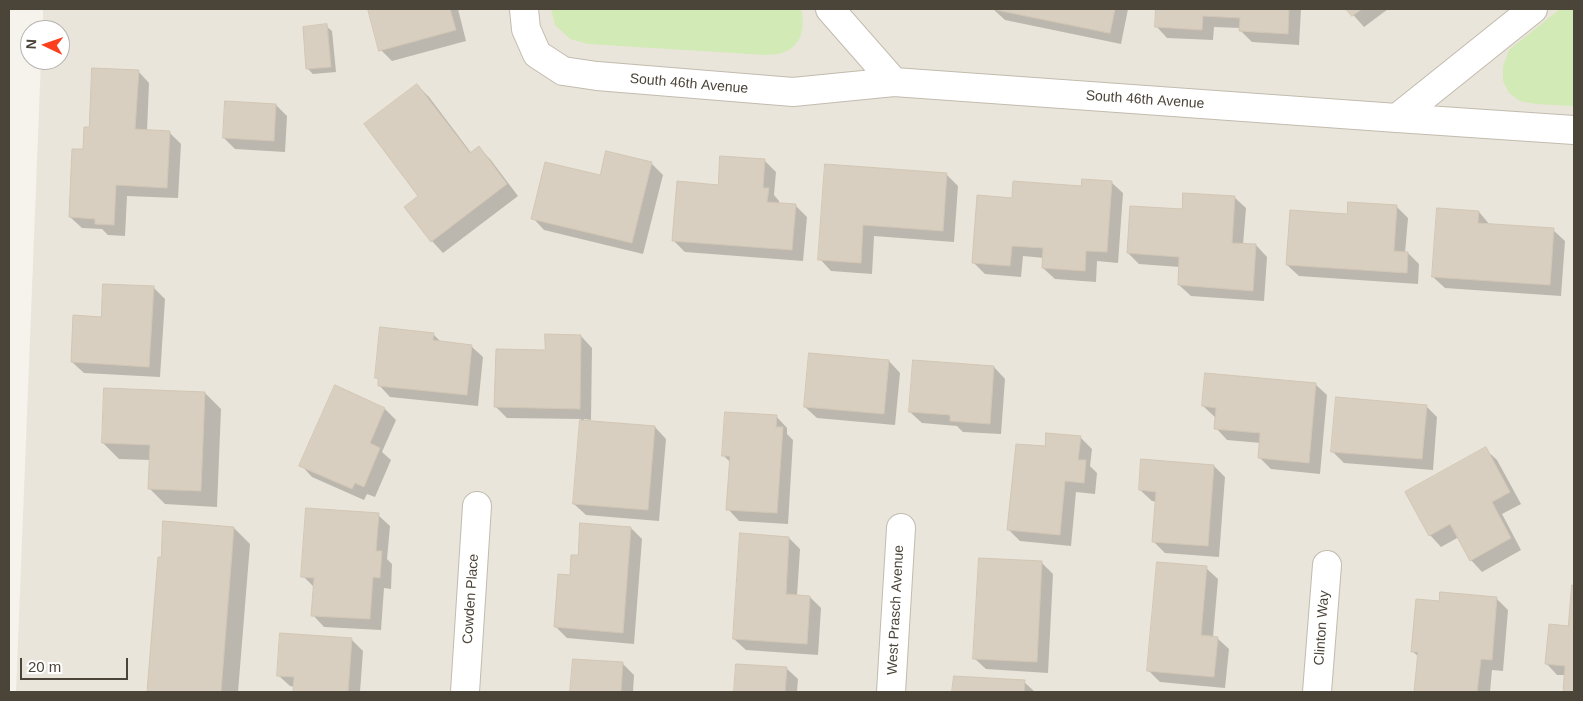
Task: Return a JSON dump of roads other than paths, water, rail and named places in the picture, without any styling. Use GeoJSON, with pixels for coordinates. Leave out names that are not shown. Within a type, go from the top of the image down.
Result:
{"type":"FeatureCollection","features":[{"type":"Feature","properties":{"kind":"street","name":"South 46th Avenue"},"geometry":{"type":"LineString","coordinates":[[524,9],[526,28],[537,54],[563,71],[597,76],[793,92],[894,82],[1574,130]]}},
{"type":"Feature","properties":{"kind":"street"},"geometry":{"type":"LineString","coordinates":[[830,9],[894,82]]}},
{"type":"Feature","properties":{"kind":"street"},"geometry":{"type":"LineString","coordinates":[[1397,118],[1533,9]]}},
{"type":"Feature","properties":{"kind":"street","name":"Cowden Place"},"geometry":{"type":"LineString","coordinates":[[465,692],[477,506]]}},
{"type":"Feature","properties":{"kind":"street","name":"West Prasch Avenue"},"geometry":{"type":"LineString","coordinates":[[891,692],[900,528]]}},
{"type":"Feature","properties":{"kind":"street","name":"Clinton Way"},"geometry":{"type":"LineString","coordinates":[[1317,692],[1327,565]]}}]}
